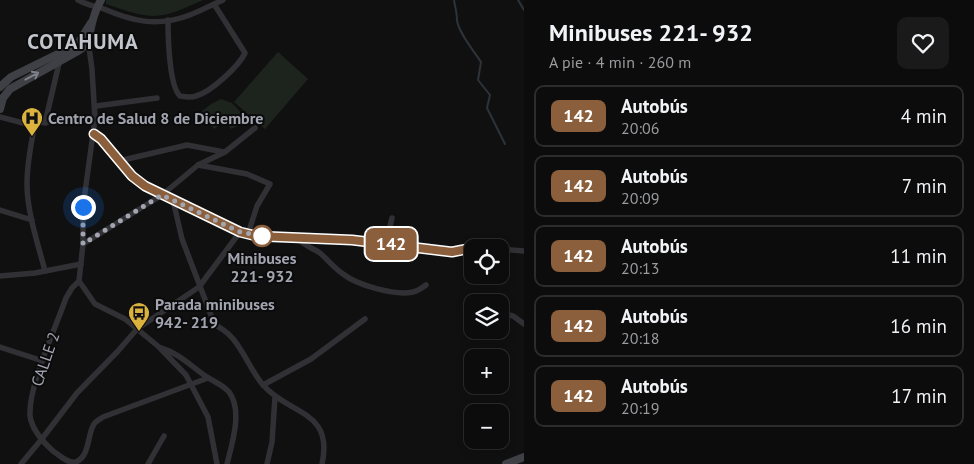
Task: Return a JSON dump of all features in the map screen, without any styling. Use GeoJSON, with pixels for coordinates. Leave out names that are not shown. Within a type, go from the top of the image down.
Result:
{"type":"FeatureCollection","features":[{"type":"Feature","properties":{"kind":"street"},"geometry":{"type":"LineString","coordinates":[[78,0],[88,6],[99,3],[136,21],[149,23],[186,17],[223,0]]}},
{"type":"Feature","properties":{"kind":"street"},"geometry":{"type":"LineString","coordinates":[[99,3],[92,22],[89,41],[96,106],[94,134],[83,207],[80,281],[95,304],[125,319],[180,367],[192,385],[208,417],[217,464]]}},
{"type":"Feature","properties":{"kind":"street"},"geometry":{"type":"LineString","coordinates":[[168,20],[169,51],[175,90],[180,96],[196,96],[225,76],[245,54],[214,4]]}},
{"type":"Feature","properties":{"kind":"street"},"geometry":{"type":"LineString","coordinates":[[0,109],[3,98],[10,89],[60,61],[81,45],[84,34],[92,22]]}},
{"type":"Feature","properties":{"kind":"street"},"geometry":{"type":"LineString","coordinates":[[84,34],[89,41]]}},
{"type":"Feature","properties":{"kind":"street"},"geometry":{"type":"LineString","coordinates":[[0,86],[11,77],[89,41]]}},
{"type":"Feature","properties":{"kind":"street"},"geometry":{"type":"LineString","coordinates":[[81,45],[91,63]]}},
{"type":"Feature","properties":{"kind":"street"},"geometry":{"type":"LineString","coordinates":[[45,123],[62,52]]}},
{"type":"Feature","properties":{"kind":"street"},"geometry":{"type":"LineString","coordinates":[[96,106],[157,98]]}},
{"type":"Feature","properties":{"kind":"street"},"geometry":{"type":"LineString","coordinates":[[0,117],[35,123],[95,119]]}},
{"type":"Feature","properties":{"kind":"street"},"geometry":{"type":"LineString","coordinates":[[35,123],[29,151],[27,186],[32,220],[45,271]]}},
{"type":"Feature","properties":{"kind":"street"},"geometry":{"type":"LineString","coordinates":[[83,244],[162,195],[198,165],[225,152],[255,128]]}},
{"type":"Feature","properties":{"kind":"street"},"geometry":{"type":"LineString","coordinates":[[94,134],[101,139],[137,181],[240,232],[298,238],[352,240],[452,252],[464,250]]}},
{"type":"Feature","properties":{"kind":"street"},"geometry":{"type":"LineString","coordinates":[[119,161],[187,145],[225,152]]}},
{"type":"Feature","properties":{"kind":"street"},"geometry":{"type":"LineString","coordinates":[[198,165],[247,174],[270,184],[257,206],[248,234]]}},
{"type":"Feature","properties":{"kind":"street"},"geometry":{"type":"LineString","coordinates":[[173,200],[182,239],[214,323],[226,331],[263,385],[275,397],[300,410],[314,422],[322,434],[324,444],[322,464]]}},
{"type":"Feature","properties":{"kind":"street"},"geometry":{"type":"LineString","coordinates":[[0,210],[32,220]]}},
{"type":"Feature","properties":{"kind":"street"},"geometry":{"type":"LineString","coordinates":[[386,244],[392,218]]}},
{"type":"Feature","properties":{"kind":"street"},"geometry":{"type":"LineString","coordinates":[[20,464],[41,440],[77,392],[137,329],[199,287],[240,232]]}},
{"type":"Feature","properties":{"kind":"street"},"geometry":{"type":"LineString","coordinates":[[298,238],[344,275],[363,284],[404,293],[420,289],[426,285]]}},
{"type":"Feature","properties":{"kind":"street"},"geometry":{"type":"LineString","coordinates":[[509,250],[524,251]]}},
{"type":"Feature","properties":{"kind":"street"},"geometry":{"type":"LineString","coordinates":[[0,276],[45,271],[81,264]]}},
{"type":"Feature","properties":{"kind":"street","name":"CALLE 2"},"geometry":{"type":"LineString","coordinates":[[41,440],[30,416],[32,396],[66,298],[72,288],[80,281]]}},
{"type":"Feature","properties":{"kind":"street"},"geometry":{"type":"LineString","coordinates":[[509,315],[523,321]]}},
{"type":"Feature","properties":{"kind":"street"},"geometry":{"type":"LineString","coordinates":[[263,385],[311,359],[365,318]]}},
{"type":"Feature","properties":{"kind":"street"},"geometry":{"type":"LineString","coordinates":[[159,347],[177,355],[229,392],[236,405],[236,414],[227,464]]}},
{"type":"Feature","properties":{"kind":"street"},"geometry":{"type":"LineString","coordinates":[[1,349],[43,361]]}},
{"type":"Feature","properties":{"kind":"street"},"geometry":{"type":"LineString","coordinates":[[41,440],[62,458],[71,463],[76,462],[85,451],[94,424],[103,417],[208,378]]}},
{"type":"Feature","properties":{"kind":"street"},"geometry":{"type":"LineString","coordinates":[[267,464],[272,442],[275,397]]}},
{"type":"Feature","properties":{"kind":"street"},"geometry":{"type":"LineString","coordinates":[[148,464],[164,436]]}},
{"type":"Feature","properties":{"kind":"street"},"geometry":{"type":"LineString","coordinates":[[506,464],[524,457]]}},
{"type":"Feature","properties":{"kind":"shaded area"},"geometry":{"type":"Polygon","coordinates":[[[106,0],[203,0],[175,12],[155,16],[135,13],[106,4],[106,0]]]}},
{"type":"Feature","properties":{"kind":"shaded area"},"geometry":{"type":"Polygon","coordinates":[[[278,52],[308,79],[265,129],[234,102],[278,52]]]}},
{"type":"Feature","properties":{"kind":"shaded area"},"geometry":{"type":"Polygon","coordinates":[[[221,99],[232,103],[249,121],[231,129],[225,121],[214,129],[201,112],[221,99]]]}},
{"type":"Feature","properties":{"kind":"waterway"},"geometry":{"type":"LineString","coordinates":[[454,0],[460,30],[481,62],[478,80],[490,95],[487,108],[505,144]]}},
{"type":"Feature","properties":{"kind":"waterway"},"geometry":{"type":"LineString","coordinates":[[518,0],[524,10]]}},
{"type":"Feature","properties":{"kind":"bus line","name":"142"},"geometry":{"type":"LineString","coordinates":[[94,134],[101,139],[137,181],[240,232],[256,236],[375,242],[452,252],[464,250]]}},
{"type":"Feature","properties":{"kind":"place","name":"Centro de Salud 8 de Diciembre"},"geometry":{"type":"Point","coordinates":[32,137]}},
{"type":"Feature","properties":{"kind":"place","name":"Minibuses 221- 932"},"geometry":{"type":"Point","coordinates":[262,236]}},
{"type":"Feature","properties":{"kind":"place","name":"Parada minibuses 942- 219"},"geometry":{"type":"Point","coordinates":[139,332]}},
{"type":"Feature","properties":{"kind":"district","name":"COTAHUMA"},"geometry":{"type":"Point","coordinates":[83,41]}},
{"type":"Feature","properties":{"kind":"route"},"geometry":{"type":"LineString","coordinates":[[83,207],[83,244],[162,195],[240,232],[262,236]]}}]}
